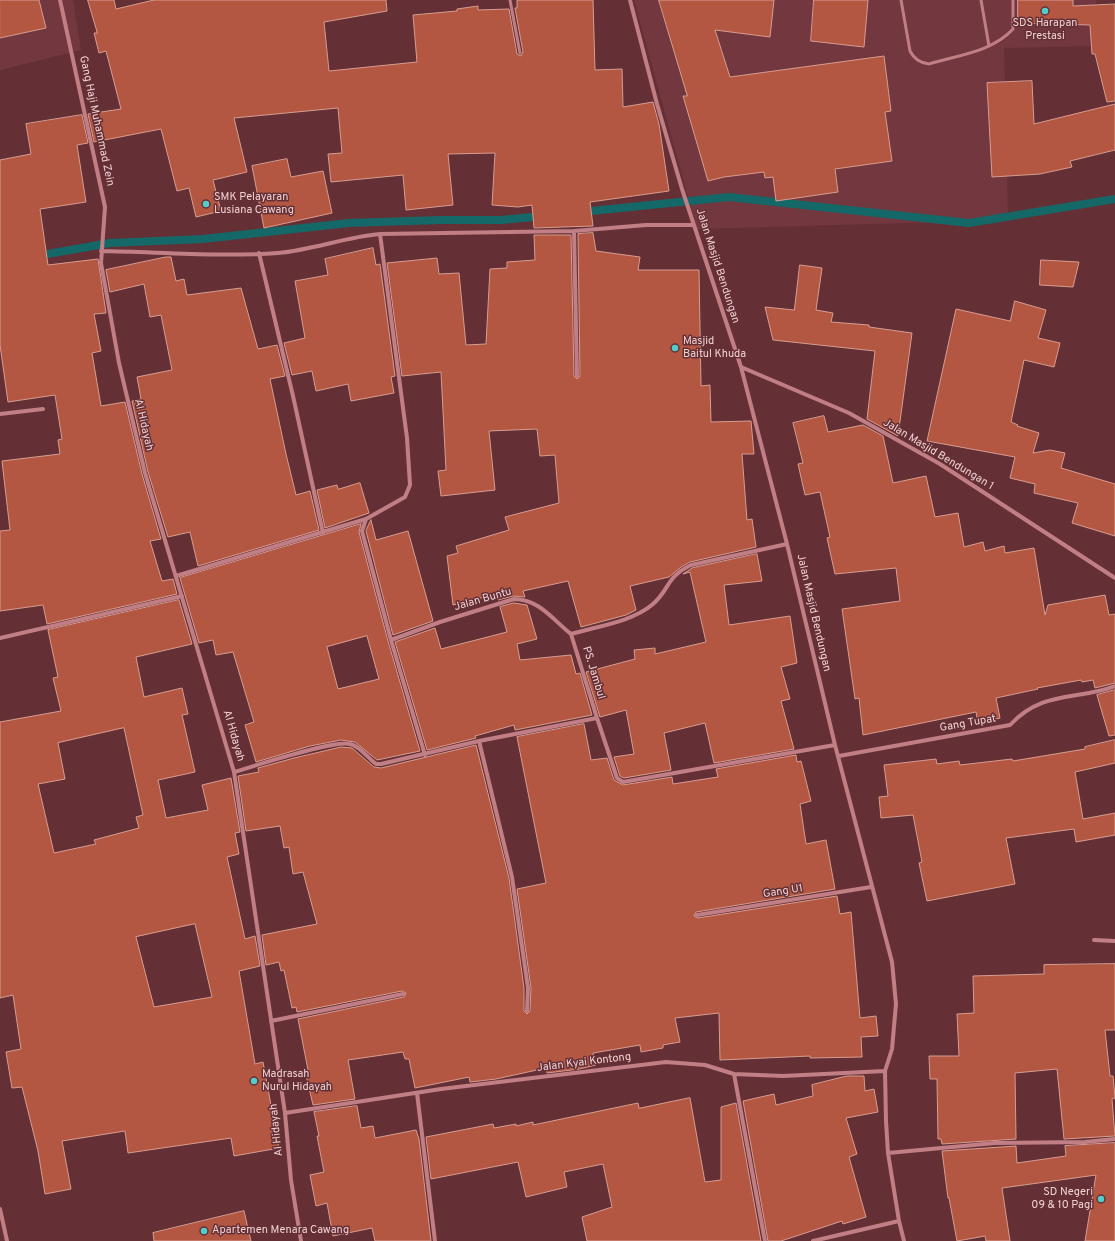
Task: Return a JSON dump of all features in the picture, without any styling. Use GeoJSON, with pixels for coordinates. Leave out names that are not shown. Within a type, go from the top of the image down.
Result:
{"type":"FeatureCollection","features":[{"type":"Feature","properties":{"kind":"street","name":"Gang Haji Muhammad Zein"},"geometry":{"type":"LineString","coordinates":[[60,0],[79,79],[105,207],[106,218],[102,248]]}},
{"type":"Feature","properties":{"kind":"street","name":"Jalan Masjid Bendungan"},"geometry":{"type":"LineString","coordinates":[[630,0],[657,104],[682,189],[741,367],[787,544],[871,887],[892,962],[896,1004],[892,1049],[885,1070],[888,1153],[899,1221],[904,1241]]}},
{"type":"Feature","properties":{"kind":"street"},"geometry":{"type":"LineString","coordinates":[[102,248],[226,256],[280,253],[358,236],[380,234],[574,231],[646,225],[693,225]]}},
{"type":"Feature","properties":{"kind":"street"},"geometry":{"type":"LineString","coordinates":[[574,231],[577,376]]}},
{"type":"Feature","properties":{"kind":"street"},"geometry":{"type":"LineString","coordinates":[[176,576],[366,519],[405,497],[410,485],[407,438],[380,234]]}},
{"type":"Feature","properties":{"kind":"street","name":"Al Hidayah"},"geometry":{"type":"LineString","coordinates":[[102,248],[101,262],[119,363],[144,473],[234,772],[285,1113],[291,1180],[301,1241]]}},
{"type":"Feature","properties":{"kind":"street"},"geometry":{"type":"LineString","coordinates":[[259,254],[323,533]]}},
{"type":"Feature","properties":{"kind":"street","name":"Jalan Masjid Bendungan 1"},"geometry":{"type":"LineString","coordinates":[[741,367],[849,413],[933,461],[1115,578]]}},
{"type":"Feature","properties":{"kind":"street"},"geometry":{"type":"LineString","coordinates":[[0,414],[43,409]]}},
{"type":"Feature","properties":{"kind":"street"},"geometry":{"type":"LineString","coordinates":[[366,519],[362,531],[391,640],[425,755]]}},
{"type":"Feature","properties":{"kind":"street"},"geometry":{"type":"LineString","coordinates":[[572,634],[631,616],[645,610],[654,603],[670,579],[679,570],[692,565],[787,544]]}},
{"type":"Feature","properties":{"kind":"street"},"geometry":{"type":"LineString","coordinates":[[0,638],[182,596]]}},
{"type":"Feature","properties":{"kind":"street","name":"Jalan Buntu"},"geometry":{"type":"LineString","coordinates":[[391,640],[440,622],[514,599],[524,599],[535,603],[572,634]]}},
{"type":"Feature","properties":{"kind":"street","name":"PS. Jambul"},"geometry":{"type":"LineString","coordinates":[[572,634],[617,778],[623,782],[835,745]]}},
{"type":"Feature","properties":{"kind":"street","name":"Gang Tupat"},"geometry":{"type":"LineString","coordinates":[[839,756],[1010,725],[1021,713],[1048,700],[1115,686]]}},
{"type":"Feature","properties":{"kind":"street"},"geometry":{"type":"LineString","coordinates":[[234,772],[304,752],[345,743],[356,746],[376,764],[425,755],[479,741],[597,718]]}},
{"type":"Feature","properties":{"kind":"street"},"geometry":{"type":"LineString","coordinates":[[479,741],[512,877],[528,988],[527,1011]]}},
{"type":"Feature","properties":{"kind":"street","name":"Gang U1"},"geometry":{"type":"LineString","coordinates":[[697,915],[871,887]]}},
{"type":"Feature","properties":{"kind":"street"},"geometry":{"type":"LineString","coordinates":[[1094,940],[1115,941]]}},
{"type":"Feature","properties":{"kind":"street"},"geometry":{"type":"LineString","coordinates":[[271,1021],[403,994]]}},
{"type":"Feature","properties":{"kind":"street","name":"Jalan Kyai Kontong"},"geometry":{"type":"LineString","coordinates":[[285,1113],[417,1093],[666,1062],[705,1065],[734,1074],[783,1076],[885,1070]]}},
{"type":"Feature","properties":{"kind":"street"},"geometry":{"type":"LineString","coordinates":[[734,1074],[764,1241]]}},
{"type":"Feature","properties":{"kind":"street"},"geometry":{"type":"LineString","coordinates":[[417,1093],[435,1241]]}},
{"type":"Feature","properties":{"kind":"street"},"geometry":{"type":"LineString","coordinates":[[888,1153],[995,1143],[1085,1142],[1115,1139]]}},
{"type":"Feature","properties":{"kind":"street"},"geometry":{"type":"LineString","coordinates":[[0,1209],[7,1241]]}},
{"type":"Feature","properties":{"kind":"street"},"geometry":{"type":"LineString","coordinates":[[813,1241],[899,1221]]}},
{"type":"Feature","properties":{"kind":"lane"},"geometry":{"type":"LineString","coordinates":[[510,0],[520,53]]}},
{"type":"Feature","properties":{"kind":"lane"},"geometry":{"type":"LineString","coordinates":[[901,0],[912,56],[922,63],[929,64],[1000,42],[1013,29],[1013,0]]}},
{"type":"Feature","properties":{"kind":"lane"},"geometry":{"type":"LineString","coordinates":[[981,0],[989,46]]}},
{"type":"Feature","properties":{"kind":"shaded area"},"geometry":{"type":"Polygon","coordinates":[[[0,0],[73,0],[81,50],[0,70],[0,0]]]}},
{"type":"Feature","properties":{"kind":"shaded area"},"geometry":{"type":"Polygon","coordinates":[[[634,0],[1096,0],[1092,46],[1004,48],[1008,220],[697,229],[634,0]]]}},
{"type":"Feature","properties":{"kind":"building"},"geometry":{"type":"Polygon","coordinates":[[[0,0],[39,0],[46,28],[0,38],[0,0]]]}},
{"type":"Feature","properties":{"kind":"building"},"geometry":{"type":"Polygon","coordinates":[[[88,0],[114,0],[116,9],[154,0],[386,0],[387,11],[324,22],[329,71],[417,62],[413,15],[457,11],[457,9],[478,6],[478,10],[509,9],[517,54],[521,56],[523,52],[515,8],[517,8],[517,0],[593,0],[595,70],[622,69],[623,107],[653,102],[659,124],[669,191],[590,202],[593,226],[534,228],[532,205],[518,207],[492,205],[495,153],[448,154],[453,205],[406,210],[403,175],[331,182],[328,154],[342,153],[338,108],[234,118],[247,172],[213,180],[221,211],[196,217],[189,188],[177,191],[161,129],[94,142],[88,114],[121,109],[106,51],[99,53],[94,33],[97,33],[88,0]]]}},
{"type":"Feature","properties":{"kind":"building"},"geometry":{"type":"Polygon","coordinates":[[[659,0],[774,0],[770,37],[715,30],[730,77],[884,56],[891,111],[885,112],[892,161],[835,169],[838,192],[776,201],[773,177],[765,178],[764,172],[724,177],[708,181],[683,96],[687,96],[659,0]]]}},
{"type":"Feature","properties":{"kind":"building"},"geometry":{"type":"Polygon","coordinates":[[[814,0],[868,0],[864,47],[811,41],[814,0]]]}},
{"type":"Feature","properties":{"kind":"building"},"geometry":{"type":"Polygon","coordinates":[[[1018,0],[1073,0],[1073,6],[1115,4],[1115,101],[1107,102],[1095,54],[1092,54],[1090,25],[1018,23],[1018,0]]]}},
{"type":"Feature","properties":{"kind":"building"},"geometry":{"type":"Polygon","coordinates":[[[1032,81],[1034,124],[1115,104],[1115,150],[1070,161],[1072,167],[1040,174],[992,177],[987,83],[1032,81]]]}},
{"type":"Feature","properties":{"kind":"building"},"geometry":{"type":"Polygon","coordinates":[[[82,115],[88,143],[77,145],[86,202],[40,209],[48,265],[98,259],[106,313],[94,314],[101,351],[92,353],[101,406],[125,402],[142,474],[161,539],[150,541],[162,581],[173,579],[177,594],[47,624],[43,605],[0,611],[0,531],[10,530],[2,461],[60,454],[58,440],[62,439],[55,395],[8,402],[0,345],[0,160],[31,154],[26,124],[82,115]]]}},
{"type":"Feature","properties":{"kind":"building"},"geometry":{"type":"Polygon","coordinates":[[[287,159],[291,177],[323,171],[332,213],[264,228],[252,166],[287,159]]]}},
{"type":"Feature","properties":{"kind":"building"},"geometry":{"type":"Polygon","coordinates":[[[593,233],[596,251],[640,257],[638,270],[699,270],[701,386],[710,385],[711,422],[751,421],[754,454],[742,454],[747,520],[752,519],[756,547],[690,562],[669,577],[630,586],[636,610],[626,615],[581,627],[568,581],[523,591],[525,597],[513,596],[498,600],[497,594],[453,605],[447,556],[458,553],[456,546],[509,530],[505,517],[559,503],[555,455],[540,456],[537,429],[489,431],[495,490],[441,496],[438,471],[446,470],[441,372],[402,376],[387,263],[437,258],[439,274],[459,273],[466,345],[486,344],[490,269],[507,268],[507,262],[535,260],[534,235],[571,235],[574,376],[577,379],[580,376],[578,234],[593,233]]]}},
{"type":"Feature","properties":{"kind":"building"},"geometry":{"type":"Polygon","coordinates":[[[373,248],[376,265],[380,264],[395,376],[391,377],[394,393],[351,401],[348,384],[316,391],[312,371],[292,375],[284,343],[305,338],[295,281],[328,275],[325,259],[373,248]]]}},
{"type":"Feature","properties":{"kind":"building"},"geometry":{"type":"Polygon","coordinates":[[[171,257],[176,281],[184,279],[187,295],[241,288],[258,349],[277,345],[285,376],[270,379],[286,454],[296,495],[310,491],[319,530],[198,566],[190,532],[168,537],[148,472],[132,401],[141,399],[137,377],[172,370],[161,315],[150,317],[144,284],[110,292],[106,270],[171,257]]]}},
{"type":"Feature","properties":{"kind":"building"},"geometry":{"type":"Polygon","coordinates":[[[1041,260],[1079,262],[1073,287],[1040,285],[1041,260]]]}},
{"type":"Feature","properties":{"kind":"building"},"geometry":{"type":"Polygon","coordinates":[[[800,265],[822,268],[816,310],[833,313],[831,322],[869,325],[869,327],[912,333],[898,436],[867,419],[875,351],[773,340],[765,307],[794,310],[800,265]]]}},
{"type":"Feature","properties":{"kind":"building"},"geometry":{"type":"Polygon","coordinates":[[[1015,301],[1046,310],[1038,338],[1060,343],[1054,367],[1024,360],[1011,422],[1018,425],[1017,426],[1039,433],[1033,453],[1050,450],[1065,453],[1061,468],[1115,484],[1115,536],[1072,523],[1078,503],[1034,493],[1035,484],[1010,478],[1015,457],[927,441],[956,309],[1010,321],[1015,301]]]}},
{"type":"Feature","properties":{"kind":"building"},"geometry":{"type":"Polygon","coordinates":[[[824,416],[828,432],[863,425],[883,436],[893,483],[926,476],[935,517],[958,513],[964,547],[983,542],[985,551],[1004,546],[1005,553],[1034,548],[1045,615],[1048,605],[1105,595],[1109,615],[1115,614],[1115,683],[1095,688],[1093,680],[1082,682],[1081,680],[1037,688],[1038,689],[996,698],[1000,718],[978,723],[976,712],[863,735],[859,698],[855,699],[842,609],[900,601],[896,568],[835,574],[827,538],[830,537],[820,492],[805,495],[798,464],[803,463],[793,423],[824,416]]]}},
{"type":"Feature","properties":{"kind":"building"},"geometry":{"type":"Polygon","coordinates":[[[360,483],[369,513],[325,528],[317,490],[337,485],[338,489],[360,483]]]}},
{"type":"Feature","properties":{"kind":"building"},"geometry":{"type":"Polygon","coordinates":[[[371,520],[376,540],[408,531],[433,621],[393,635],[366,531],[371,520]]]}},
{"type":"Feature","properties":{"kind":"building"},"geometry":{"type":"Polygon","coordinates":[[[361,524],[359,532],[388,641],[420,751],[377,760],[355,742],[341,740],[310,746],[256,762],[245,725],[254,722],[233,652],[216,655],[213,640],[199,643],[180,578],[361,524]],[[367,636],[327,647],[338,689],[379,679],[367,636]]]}},
{"type":"Feature","properties":{"kind":"building"},"geometry":{"type":"Polygon","coordinates":[[[757,554],[762,581],[724,585],[729,625],[790,616],[797,663],[781,667],[790,699],[781,701],[794,749],[714,763],[705,723],[664,733],[671,770],[624,778],[620,776],[614,757],[634,754],[626,710],[600,717],[586,672],[635,659],[634,650],[655,648],[655,654],[706,642],[690,572],[683,574],[692,568],[757,554]]]}},
{"type":"Feature","properties":{"kind":"building"},"geometry":{"type":"Polygon","coordinates":[[[179,600],[192,644],[136,657],[144,697],[182,688],[188,714],[182,715],[195,772],[158,780],[166,818],[208,810],[202,785],[231,778],[240,832],[235,833],[239,854],[227,857],[245,939],[255,936],[260,966],[239,971],[255,1064],[263,1062],[279,1148],[234,1156],[231,1138],[128,1153],[125,1131],[62,1141],[71,1189],[45,1194],[38,1151],[22,1087],[12,1088],[6,1052],[21,1049],[13,995],[0,998],[0,722],[61,711],[53,678],[58,677],[48,630],[179,600]],[[124,728],[58,743],[65,779],[38,784],[54,853],[96,844],[94,840],[139,828],[136,817],[143,815],[124,728]],[[195,924],[136,937],[154,1007],[212,997],[195,924]]]}},
{"type":"Feature","properties":{"kind":"building"},"geometry":{"type":"Polygon","coordinates":[[[514,603],[527,605],[537,639],[517,644],[520,660],[571,655],[576,674],[580,673],[592,715],[515,730],[514,725],[475,736],[476,738],[427,750],[395,642],[435,628],[441,649],[507,632],[500,607],[514,603]]]}},
{"type":"Feature","properties":{"kind":"building"},"geometry":{"type":"Polygon","coordinates":[[[1115,690],[1115,735],[1109,736],[1097,695],[1115,690]]]}},
{"type":"Feature","properties":{"kind":"building"},"geometry":{"type":"Polygon","coordinates":[[[584,724],[591,760],[607,758],[614,780],[623,785],[672,777],[673,784],[718,777],[716,769],[796,755],[797,762],[801,761],[811,801],[800,804],[806,844],[826,840],[835,889],[696,912],[694,916],[698,918],[837,896],[840,914],[851,912],[860,1018],[876,1016],[878,1036],[861,1037],[862,1057],[810,1058],[810,1056],[720,1060],[719,1013],[675,1018],[680,1042],[663,1045],[663,1048],[641,1052],[640,1045],[593,1053],[596,1065],[579,1069],[547,1073],[546,1068],[496,1079],[470,1082],[469,1077],[415,1088],[409,1059],[405,1059],[403,1052],[348,1060],[355,1099],[313,1105],[306,1075],[309,1075],[298,1019],[404,997],[406,993],[402,991],[297,1012],[296,1007],[292,1008],[284,970],[281,971],[279,962],[266,965],[262,935],[317,924],[303,872],[293,874],[289,847],[284,848],[280,826],[246,831],[238,776],[259,772],[258,768],[341,747],[352,748],[374,767],[381,768],[476,745],[509,878],[524,988],[524,1011],[527,1014],[530,1011],[531,988],[517,889],[546,883],[517,737],[584,724]]]}},
{"type":"Feature","properties":{"kind":"building"},"geometry":{"type":"Polygon","coordinates":[[[1115,740],[1115,763],[1075,772],[1083,819],[1115,813],[1115,835],[1076,842],[1074,829],[1006,838],[1015,884],[927,901],[919,863],[922,862],[913,815],[881,818],[879,797],[888,796],[884,765],[936,759],[937,764],[959,761],[960,765],[1012,759],[1013,761],[1085,749],[1085,747],[1115,740]]]}},
{"type":"Feature","properties":{"kind":"building"},"geometry":{"type":"Polygon","coordinates":[[[1115,964],[1115,1030],[1105,1030],[1110,1076],[1113,1076],[1115,1098],[1112,1099],[1115,1136],[1064,1139],[1057,1069],[1015,1073],[1016,1139],[942,1144],[941,1139],[938,1139],[937,1079],[930,1079],[929,1056],[959,1056],[957,1014],[974,1013],[973,976],[1044,974],[1044,965],[1115,964]]]}},
{"type":"Feature","properties":{"kind":"building"},"geometry":{"type":"Polygon","coordinates":[[[847,1076],[864,1076],[865,1091],[874,1089],[878,1112],[846,1118],[857,1154],[849,1157],[866,1217],[843,1224],[842,1221],[781,1241],[768,1241],[743,1101],[774,1094],[776,1105],[813,1096],[812,1085],[847,1076]]]}},
{"type":"Feature","properties":{"kind":"building"},"geometry":{"type":"Polygon","coordinates":[[[690,1098],[705,1182],[721,1180],[721,1107],[736,1103],[761,1241],[587,1241],[582,1217],[612,1207],[603,1164],[564,1172],[567,1187],[526,1197],[518,1162],[431,1179],[426,1137],[493,1124],[494,1128],[516,1124],[516,1126],[533,1122],[533,1125],[638,1103],[639,1108],[690,1098]]]}},
{"type":"Feature","properties":{"kind":"building"},"geometry":{"type":"Polygon","coordinates":[[[357,1106],[361,1128],[373,1126],[375,1138],[416,1130],[419,1139],[431,1241],[375,1241],[372,1228],[333,1236],[327,1203],[316,1206],[310,1175],[324,1172],[314,1112],[357,1106]]]}},
{"type":"Feature","properties":{"kind":"building"},"geometry":{"type":"Polygon","coordinates":[[[1115,1143],[1115,1241],[1085,1241],[1096,1175],[1002,1188],[1010,1241],[986,1241],[985,1236],[957,1241],[948,1198],[942,1151],[1016,1146],[1017,1163],[1066,1156],[1065,1146],[1115,1143]]]}},
{"type":"Feature","properties":{"kind":"building","name":"Apartemen Menara Cawang"},"geometry":{"type":"Polygon","coordinates":[[[244,1211],[251,1241],[154,1241],[153,1233],[244,1211]]]}},
{"type":"Feature","properties":{"kind":"waterway"},"geometry":{"type":"LineString","coordinates":[[581,212],[729,197],[969,223],[1115,199]]}},
{"type":"Feature","properties":{"kind":"waterway"},"geometry":{"type":"LineString","coordinates":[[36,256],[110,243],[203,239],[349,223],[501,220],[544,216]]}},
{"type":"Feature","properties":{"kind":"place","name":"SDS Harapan Prestasi"},"geometry":{"type":"Point","coordinates":[1045,11]}},
{"type":"Feature","properties":{"kind":"place","name":"SMK Pelayaran Lusiana Cawang"},"geometry":{"type":"Point","coordinates":[206,204]}},
{"type":"Feature","properties":{"kind":"place","name":"Masjid Baitul Khuda"},"geometry":{"type":"Point","coordinates":[675,348]}},
{"type":"Feature","properties":{"kind":"place","name":"Madrasah Nurul Hidayah"},"geometry":{"type":"Point","coordinates":[254,1081]}},
{"type":"Feature","properties":{"kind":"place","name":"SD Negeri 09 & 10 Pagi"},"geometry":{"type":"Point","coordinates":[1101,1199]}},
{"type":"Feature","properties":{"kind":"place","name":"Apartemen Menara Cawang"},"geometry":{"type":"Point","coordinates":[204,1231]}}]}
